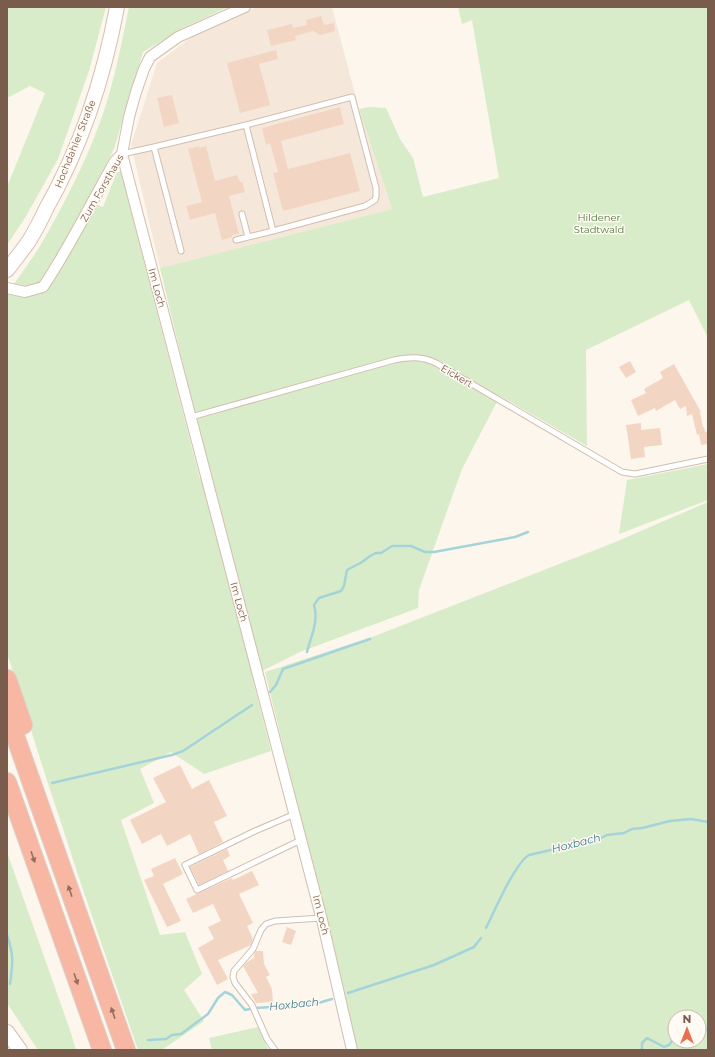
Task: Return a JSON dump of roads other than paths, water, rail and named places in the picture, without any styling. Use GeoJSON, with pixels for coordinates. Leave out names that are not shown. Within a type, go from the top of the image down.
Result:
{"type":"FeatureCollection","features":[{"type":"Feature","properties":{"kind":"highway"},"geometry":{"type":"LineString","coordinates":[[7,679],[26,736],[31,781]]}},
{"type":"Feature","properties":{"kind":"highway"},"geometry":{"type":"LineString","coordinates":[[7,713],[126,1050]]}},
{"type":"Feature","properties":{"kind":"highway"},"geometry":{"type":"LineString","coordinates":[[7,782],[102,1050]]}},
{"type":"Feature","properties":{"kind":"main road","name":"Hochdahler Straße"},"geometry":{"type":"LineString","coordinates":[[7,270],[29,240],[65,174],[84,128],[100,80],[110,44],[117,7]]}},
{"type":"Feature","properties":{"kind":"main road"},"geometry":{"type":"LineString","coordinates":[[7,1032],[20,1050]]}},
{"type":"Feature","properties":{"kind":"street","name":"Zum Forsthaus"},"geometry":{"type":"LineString","coordinates":[[7,288],[26,292],[43,287],[72,241],[115,161],[122,154],[134,98],[144,68],[150,57],[178,37],[245,7]]}},
{"type":"Feature","properties":{"kind":"street","name":"Im Loch"},"geometry":{"type":"LineString","coordinates":[[122,154],[322,918],[352,1050]]}},
{"type":"Feature","properties":{"kind":"lane"},"geometry":{"type":"LineString","coordinates":[[122,154],[246,125],[352,97],[376,188],[375,200],[365,206],[236,240]]}},
{"type":"Feature","properties":{"kind":"lane"},"geometry":{"type":"LineString","coordinates":[[246,125],[273,231]]}},
{"type":"Feature","properties":{"kind":"lane"},"geometry":{"type":"LineString","coordinates":[[154,147],[181,251]]}},
{"type":"Feature","properties":{"kind":"lane"},"geometry":{"type":"LineString","coordinates":[[242,214],[248,237]]}},
{"type":"Feature","properties":{"kind":"lane","name":"Eickert"},"geometry":{"type":"LineString","coordinates":[[191,417],[394,360],[423,358],[436,363],[622,472],[635,474],[708,459]]}},
{"type":"Feature","properties":{"kind":"lane"},"geometry":{"type":"LineString","coordinates":[[294,814],[185,865],[197,890],[301,840]]}},
{"type":"Feature","properties":{"kind":"lane"},"geometry":{"type":"LineString","coordinates":[[275,1050],[267,1039],[252,1005],[235,983],[233,977],[234,971],[253,949],[261,930],[266,924],[275,921],[322,918]]}},
{"type":"Feature","properties":{"kind":"waterway"},"geometry":{"type":"LineString","coordinates":[[307,652],[316,617],[314,605],[319,598],[341,591],[344,586],[347,570],[370,556],[376,553],[381,553],[392,546],[411,546],[425,552],[434,552],[515,537],[528,532]]}},
{"type":"Feature","properties":{"kind":"waterway"},"geometry":{"type":"LineString","coordinates":[[270,692],[276,685],[283,669],[370,639]]}},
{"type":"Feature","properties":{"kind":"waterway"},"geometry":{"type":"LineString","coordinates":[[52,783],[172,755],[183,751],[252,705]]}},
{"type":"Feature","properties":{"kind":"waterway","name":"Hoxbach"},"geometry":{"type":"LineString","coordinates":[[486,928],[511,877],[523,860],[529,855],[670,821],[691,819],[708,822]]}},
{"type":"Feature","properties":{"kind":"waterway"},"geometry":{"type":"LineString","coordinates":[[7,935],[12,960],[10,984]]}},
{"type":"Feature","properties":{"kind":"waterway","name":"Hoxbach"},"geometry":{"type":"LineString","coordinates":[[348,993],[434,965],[474,947],[481,938]]}},
{"type":"Feature","properties":{"kind":"waterway","name":"Hoxbach"},"geometry":{"type":"LineString","coordinates":[[148,1040],[166,1039],[172,1035],[181,1034],[208,1014],[218,998],[225,992],[232,995],[245,1010],[250,1009]]}},
{"type":"Feature","properties":{"kind":"waterway","name":"Hoxbach"},"geometry":{"type":"LineString","coordinates":[[256,1008],[315,1004],[332,999]]}},
{"type":"Feature","properties":{"kind":"waterway"},"geometry":{"type":"LineString","coordinates":[[640,1050],[642,1049],[642,1043],[647,1038],[664,1047],[667,1046]]}},
{"type":"Feature","properties":{"kind":"park label","name":"Hildener Stadtwald"},"geometry":{"type":"Point","coordinates":[599,222]}}]}
